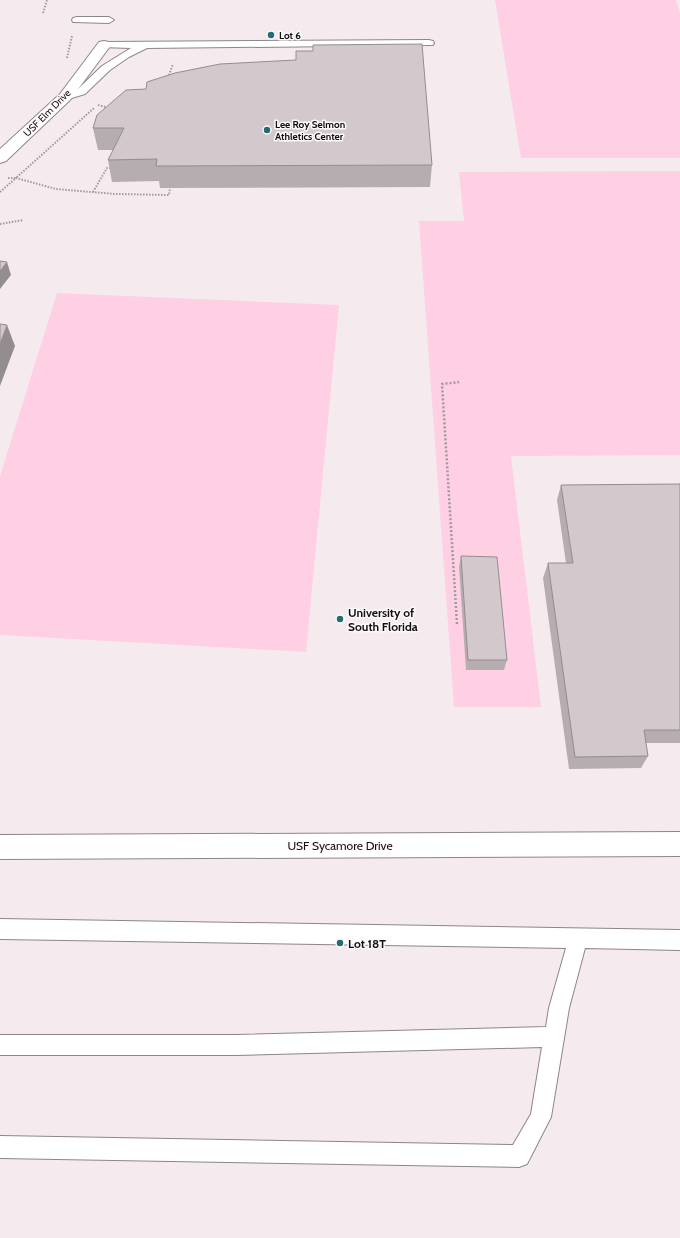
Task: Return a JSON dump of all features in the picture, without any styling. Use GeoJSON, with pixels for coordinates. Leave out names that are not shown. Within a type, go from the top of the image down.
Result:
{"type":"FeatureCollection","features":[{"type":"Feature","properties":{"kind":"street","name":"USF Elm Drive"},"geometry":{"type":"LineString","coordinates":[[3,152],[65,98],[104,45]]}},
{"type":"Feature","properties":{"kind":"street","name":"USF Sycamore Drive"},"geometry":{"type":"LineString","coordinates":[[0,847],[680,844]]}},
{"type":"Feature","properties":{"kind":"lane"},"geometry":{"type":"LineString","coordinates":[[76,20],[109,20]]}},
{"type":"Feature","properties":{"kind":"lane"},"geometry":{"type":"LineString","coordinates":[[104,45],[429,43]]}},
{"type":"Feature","properties":{"kind":"lane"},"geometry":{"type":"LineString","coordinates":[[65,98],[81,92],[106,68],[126,55],[147,45]]}},
{"type":"Feature","properties":{"kind":"lane"},"geometry":{"type":"LineString","coordinates":[[0,929],[680,940]]}},
{"type":"Feature","properties":{"kind":"lane"},"geometry":{"type":"LineString","coordinates":[[0,1147],[519,1156],[541,1117],[559,1008],[578,939]]}},
{"type":"Feature","properties":{"kind":"lane"},"geometry":{"type":"LineString","coordinates":[[0,1045],[236,1045],[554,1037]]}},
{"type":"Feature","properties":{"kind":"path"},"geometry":{"type":"LineString","coordinates":[[43,13],[47,0]]}},
{"type":"Feature","properties":{"kind":"path"},"geometry":{"type":"LineString","coordinates":[[168,79],[173,64]]}},
{"type":"Feature","properties":{"kind":"path"},"geometry":{"type":"LineString","coordinates":[[0,192],[98,105],[102,99]]}},
{"type":"Feature","properties":{"kind":"path"},"geometry":{"type":"LineString","coordinates":[[98,105],[110,109]]}},
{"type":"Feature","properties":{"kind":"path"},"geometry":{"type":"LineString","coordinates":[[93,192],[107,168],[120,168]]}},
{"type":"Feature","properties":{"kind":"path"},"geometry":{"type":"LineString","coordinates":[[4,178],[16,178],[56,189],[116,194],[168,195],[170,188]]}},
{"type":"Feature","properties":{"kind":"path"},"geometry":{"type":"LineString","coordinates":[[0,224],[23,220]]}},
{"type":"Feature","properties":{"kind":"path"},"geometry":{"type":"LineString","coordinates":[[457,624],[442,384],[459,382]]}},
{"type":"Feature","properties":{"kind":"shaded area"},"geometry":{"type":"Polygon","coordinates":[[[495,0],[676,0],[680,13],[680,158],[521,158],[495,0]]]}},
{"type":"Feature","properties":{"kind":"shaded area"},"geometry":{"type":"Polygon","coordinates":[[[680,171],[680,455],[511,456],[541,707],[454,707],[419,221],[464,221],[459,172],[680,171]]]}},
{"type":"Feature","properties":{"kind":"shaded area"},"geometry":{"type":"Polygon","coordinates":[[[57,293],[339,305],[306,652],[0,635],[0,476],[57,293]]]}},
{"type":"Feature","properties":{"kind":"building","name":"Lee Roy Selmon Athletics Center"},"geometry":{"type":"Polygon","coordinates":[[[422,44],[432,165],[156,166],[157,159],[108,160],[124,128],[93,128],[97,115],[126,90],[146,89],[147,82],[175,73],[220,64],[296,60],[296,51],[313,51],[313,45],[422,44]]]}},
{"type":"Feature","properties":{"kind":"building"},"geometry":{"type":"Polygon","coordinates":[[[0,261],[7,262],[0,271],[0,261]]]}},
{"type":"Feature","properties":{"kind":"building"},"geometry":{"type":"Polygon","coordinates":[[[0,324],[7,325],[0,344],[0,324]]]}},
{"type":"Feature","properties":{"kind":"building"},"geometry":{"type":"Polygon","coordinates":[[[680,484],[680,730],[644,730],[648,756],[575,757],[548,563],[573,563],[561,485],[680,484]]]}},
{"type":"Feature","properties":{"kind":"building"},"geometry":{"type":"Polygon","coordinates":[[[461,556],[497,557],[507,660],[468,660],[461,556]]]}},
{"type":"Feature","properties":{"kind":"place","name":"Lot 6"},"geometry":{"type":"Point","coordinates":[271,35]}},
{"type":"Feature","properties":{"kind":"place","name":"Lee Roy Selmon Athletics Center"},"geometry":{"type":"Point","coordinates":[267,130]}},
{"type":"Feature","properties":{"kind":"place","name":"University of South Florida"},"geometry":{"type":"Point","coordinates":[340,619]}},
{"type":"Feature","properties":{"kind":"place","name":"Lot 18T"},"geometry":{"type":"Point","coordinates":[340,943]}}]}
